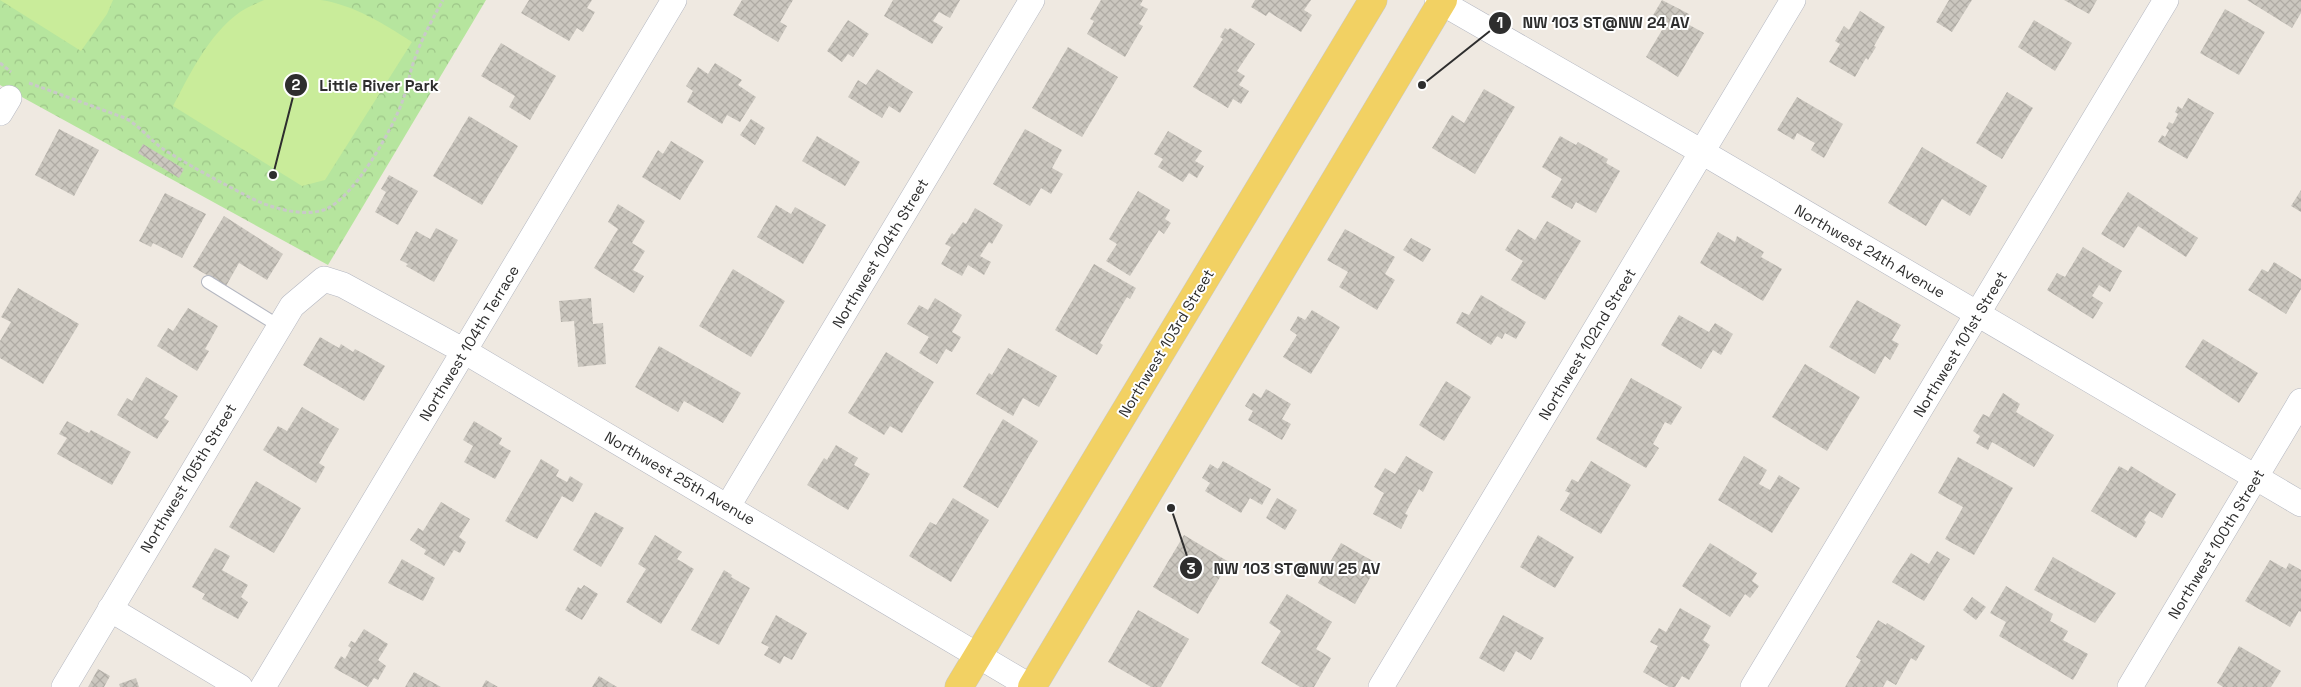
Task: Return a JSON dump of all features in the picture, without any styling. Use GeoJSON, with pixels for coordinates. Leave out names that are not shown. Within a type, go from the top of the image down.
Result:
{"type":"FeatureCollection","features":[{"type":"Feature","properties":{"kind":"main road","name":"Northwest 103rd Street"},"geometry":{"type":"LineString","coordinates":[[959,687],[1373,0]]}},
{"type":"Feature","properties":{"kind":"main road"},"geometry":{"type":"LineString","coordinates":[[1031,687],[1441,1]]}},
{"type":"Feature","properties":{"kind":"street","name":"Northwest 104th Terrace"},"geometry":{"type":"LineString","coordinates":[[263,687],[674,0]]}},
{"type":"Feature","properties":{"kind":"street","name":"Northwest 104th Street"},"geometry":{"type":"LineString","coordinates":[[728,506],[1032,0]]}},
{"type":"Feature","properties":{"kind":"street","name":"Northwest 102nd Street"},"geometry":{"type":"LineString","coordinates":[[1381,687],[1793,0]]}},
{"type":"Feature","properties":{"kind":"street","name":"Northwest 101st Street"},"geometry":{"type":"LineString","coordinates":[[1753,687],[2166,0]]}},
{"type":"Feature","properties":{"kind":"street","name":"Northwest 24th Avenue"},"geometry":{"type":"LineString","coordinates":[[1441,1],[2301,504]]}},
{"type":"Feature","properties":{"kind":"street","name":"Northwest 25th Avenue"},"geometry":{"type":"LineString","coordinates":[[324,279],[343,285],[464,351],[1031,687]]}},
{"type":"Feature","properties":{"kind":"street","name":"Northwest 105th Street"},"geometry":{"type":"LineString","coordinates":[[64,687],[279,326],[292,306],[324,279]]}},
{"type":"Feature","properties":{"kind":"street","name":"Northwest 100th Street"},"geometry":{"type":"LineString","coordinates":[[2130,687],[2301,401]]}},
{"type":"Feature","properties":{"kind":"street"},"geometry":{"type":"LineString","coordinates":[[110,609],[240,687]]}},
{"type":"Feature","properties":{"kind":"lane"},"geometry":{"type":"LineString","coordinates":[[208,282],[279,326]]}},
{"type":"Feature","properties":{"kind":"path"},"geometry":{"type":"LineString","coordinates":[[0,63],[12,92],[125,118],[135,123],[163,148],[251,198],[300,212],[313,212],[326,209],[337,203],[357,183],[401,106],[415,58],[443,0]]}},
{"type":"Feature","properties":{"kind":"green space"},"geometry":{"type":"Polygon","coordinates":[[[0,0],[486,0],[328,265],[0,85],[0,0]]]}},
{"type":"Feature","properties":{"kind":"green space"},"geometry":{"type":"Polygon","coordinates":[[[0,0],[113,0],[107,14],[81,51],[0,0]]]}},
{"type":"Feature","properties":{"kind":"green space"},"geometry":{"type":"Polygon","coordinates":[[[264,0],[321,0],[345,6],[368,16],[412,42],[325,180],[302,186],[173,106],[201,56],[218,32],[240,12],[264,0]]]}},
{"type":"Feature","properties":{"kind":"building"},"geometry":{"type":"Polygon","coordinates":[[[529,0],[592,0],[587,8],[595,12],[583,32],[577,28],[569,41],[521,13],[529,0]]]}},
{"type":"Feature","properties":{"kind":"building"},"geometry":{"type":"Polygon","coordinates":[[[742,0],[793,0],[780,22],[787,26],[778,42],[733,15],[742,0]]]}},
{"type":"Feature","properties":{"kind":"building"},"geometry":{"type":"Polygon","coordinates":[[[893,0],[960,0],[950,18],[939,12],[933,21],[943,27],[932,44],[884,16],[893,0]]]}},
{"type":"Feature","properties":{"kind":"building"},"geometry":{"type":"Polygon","coordinates":[[[1101,0],[1143,0],[1140,5],[1148,9],[1139,24],[1143,26],[1125,57],[1087,34],[1094,21],[1090,19],[1101,0]]]}},
{"type":"Feature","properties":{"kind":"building"},"geometry":{"type":"Polygon","coordinates":[[[1255,0],[1311,0],[1304,10],[1312,15],[1301,32],[1269,12],[1266,16],[1251,7],[1255,0]]]}},
{"type":"Feature","properties":{"kind":"building"},"geometry":{"type":"Polygon","coordinates":[[[1662,0],[1689,14],[1684,22],[1704,33],[1678,77],[1646,57],[1665,25],[1652,17],[1662,0]]]}},
{"type":"Feature","properties":{"kind":"building"},"geometry":{"type":"Polygon","coordinates":[[[1949,0],[1972,0],[1952,32],[1936,22],[1949,0]]]}},
{"type":"Feature","properties":{"kind":"building"},"geometry":{"type":"Polygon","coordinates":[[[2064,0],[2097,0],[2089,14],[2064,0]]]}},
{"type":"Feature","properties":{"kind":"building"},"geometry":{"type":"Polygon","coordinates":[[[2247,0],[2301,0],[2301,13],[2292,28],[2247,0]]]}},
{"type":"Feature","properties":{"kind":"building"},"geometry":{"type":"Polygon","coordinates":[[[2225,9],[2265,32],[2239,75],[2200,53],[2225,9]]]}},
{"type":"Feature","properties":{"kind":"building"},"geometry":{"type":"Polygon","coordinates":[[[1860,11],[1885,27],[1874,46],[1876,47],[1868,60],[1866,58],[1855,77],[1829,62],[1840,44],[1835,41],[1844,26],[1849,30],[1860,11]]]}},
{"type":"Feature","properties":{"kind":"building"},"geometry":{"type":"Polygon","coordinates":[[[848,20],[869,34],[853,57],[848,54],[842,62],[827,51],[848,20]]]}},
{"type":"Feature","properties":{"kind":"building"},"geometry":{"type":"Polygon","coordinates":[[[2034,20],[2072,43],[2055,71],[2018,47],[2034,20]]]}},
{"type":"Feature","properties":{"kind":"building"},"geometry":{"type":"Polygon","coordinates":[[[1225,28],[1228,30],[1230,28],[1255,44],[1237,71],[1245,76],[1239,85],[1249,91],[1241,104],[1233,99],[1228,108],[1193,87],[1223,39],[1220,37],[1225,28]]]}},
{"type":"Feature","properties":{"kind":"building"},"geometry":{"type":"Polygon","coordinates":[[[501,43],[556,76],[530,120],[509,107],[515,96],[481,76],[501,43]]]}},
{"type":"Feature","properties":{"kind":"building"},"geometry":{"type":"Polygon","coordinates":[[[1068,47],[1118,77],[1082,137],[1032,108],[1068,47]]]}},
{"type":"Feature","properties":{"kind":"building"},"geometry":{"type":"Polygon","coordinates":[[[715,63],[742,80],[738,85],[756,97],[740,122],[727,115],[722,124],[687,102],[693,91],[686,86],[698,67],[708,74],[715,63]]]}},
{"type":"Feature","properties":{"kind":"building"},"geometry":{"type":"Polygon","coordinates":[[[877,69],[913,92],[900,113],[889,106],[882,118],[848,97],[858,80],[866,85],[877,69]]]}},
{"type":"Feature","properties":{"kind":"building"},"geometry":{"type":"Polygon","coordinates":[[[1484,89],[1515,107],[1475,174],[1432,148],[1452,115],[1464,123],[1484,89]]]}},
{"type":"Feature","properties":{"kind":"building"},"geometry":{"type":"Polygon","coordinates":[[[2007,92],[2033,108],[2002,159],[1976,143],[2007,92]]]}},
{"type":"Feature","properties":{"kind":"building"},"geometry":{"type":"Polygon","coordinates":[[[1797,97],[1843,124],[1824,158],[1811,150],[1815,143],[1797,133],[1794,140],[1777,130],[1797,97]]]}},
{"type":"Feature","properties":{"kind":"building"},"geometry":{"type":"Polygon","coordinates":[[[2188,98],[2214,113],[2187,159],[2158,142],[2162,135],[2165,137],[2169,130],[2166,128],[2169,122],[2173,124],[2178,114],[2175,112],[2178,106],[2182,109],[2188,98]]]}},
{"type":"Feature","properties":{"kind":"building"},"geometry":{"type":"Polygon","coordinates":[[[469,116],[518,146],[482,205],[433,176],[469,116]]]}},
{"type":"Feature","properties":{"kind":"building"},"geometry":{"type":"Polygon","coordinates":[[[751,119],[765,128],[755,145],[740,135],[751,119]]]}},
{"type":"Feature","properties":{"kind":"building"},"geometry":{"type":"Polygon","coordinates":[[[59,129],[99,150],[74,196],[35,175],[59,129]]]}},
{"type":"Feature","properties":{"kind":"building"},"geometry":{"type":"Polygon","coordinates":[[[1025,129],[1062,150],[1052,168],[1063,174],[1051,194],[1041,188],[1030,206],[993,184],[1025,129]]]}},
{"type":"Feature","properties":{"kind":"building"},"geometry":{"type":"Polygon","coordinates":[[[1168,131],[1202,151],[1195,161],[1204,166],[1197,178],[1189,173],[1183,182],[1158,167],[1163,159],[1154,154],[1168,131]]]}},
{"type":"Feature","properties":{"kind":"building"},"geometry":{"type":"Polygon","coordinates":[[[817,136],[860,162],[845,186],[802,161],[817,136]]]}},
{"type":"Feature","properties":{"kind":"building"},"geometry":{"type":"Polygon","coordinates":[[[1560,136],[1576,145],[1578,142],[1608,159],[1606,163],[1620,171],[1596,213],[1576,202],[1572,209],[1551,197],[1562,179],[1542,167],[1560,136]]]}},
{"type":"Feature","properties":{"kind":"building"},"geometry":{"type":"Polygon","coordinates":[[[671,141],[704,161],[680,200],[642,177],[658,150],[663,154],[671,141]]]}},
{"type":"Feature","properties":{"kind":"building"},"geometry":{"type":"Polygon","coordinates":[[[143,144],[184,169],[179,178],[138,153],[143,144]]]}},
{"type":"Feature","properties":{"kind":"building"},"geometry":{"type":"Polygon","coordinates":[[[1922,147],[1987,186],[1970,216],[1942,199],[1926,226],[1888,203],[1922,147]]]}},
{"type":"Feature","properties":{"kind":"building"},"geometry":{"type":"Polygon","coordinates":[[[389,175],[418,191],[398,225],[375,212],[386,192],[381,189],[389,175]]]}},
{"type":"Feature","properties":{"kind":"building"},"geometry":{"type":"Polygon","coordinates":[[[2301,190],[2301,212],[2291,206],[2301,190]]]}},
{"type":"Feature","properties":{"kind":"building"},"geometry":{"type":"Polygon","coordinates":[[[1138,191],[1170,210],[1165,219],[1171,223],[1164,234],[1159,230],[1130,276],[1106,261],[1117,244],[1109,239],[1138,191]]]}},
{"type":"Feature","properties":{"kind":"building"},"geometry":{"type":"Polygon","coordinates":[[[2128,192],[2198,238],[2186,257],[2138,226],[2124,248],[2101,234],[2128,192]]]}},
{"type":"Feature","properties":{"kind":"building"},"geometry":{"type":"Polygon","coordinates":[[[165,193],[206,214],[182,258],[153,243],[151,247],[139,241],[165,193]]]}},
{"type":"Feature","properties":{"kind":"building"},"geometry":{"type":"Polygon","coordinates":[[[618,204],[645,221],[632,243],[645,251],[633,270],[644,276],[634,293],[594,268],[618,229],[608,222],[618,204]]]}},
{"type":"Feature","properties":{"kind":"building"},"geometry":{"type":"Polygon","coordinates":[[[776,205],[791,214],[795,207],[826,225],[803,264],[757,237],[776,205]]]}},
{"type":"Feature","properties":{"kind":"building"},"geometry":{"type":"Polygon","coordinates":[[[975,208],[1003,225],[992,244],[989,242],[980,256],[991,262],[984,275],[968,265],[962,276],[941,264],[951,247],[945,244],[952,233],[954,235],[963,222],[966,224],[975,208]]]}},
{"type":"Feature","properties":{"kind":"building"},"geometry":{"type":"Polygon","coordinates":[[[224,216],[283,254],[267,280],[239,263],[226,286],[193,267],[224,216]]]}},
{"type":"Feature","properties":{"kind":"building"},"geometry":{"type":"Polygon","coordinates":[[[1547,221],[1581,241],[1545,300],[1511,280],[1523,261],[1505,250],[1518,229],[1535,240],[1547,221]]]}},
{"type":"Feature","properties":{"kind":"building"},"geometry":{"type":"Polygon","coordinates":[[[436,228],[458,240],[434,282],[406,266],[408,264],[400,260],[416,231],[430,239],[436,228]]]}},
{"type":"Feature","properties":{"kind":"building"},"geometry":{"type":"Polygon","coordinates":[[[1345,229],[1395,257],[1385,274],[1395,280],[1377,310],[1339,287],[1348,272],[1327,260],[1345,229]]]}},
{"type":"Feature","properties":{"kind":"building"},"geometry":{"type":"Polygon","coordinates":[[[1718,232],[1735,242],[1737,236],[1764,252],[1761,257],[1782,269],[1763,301],[1700,263],[1718,232]]]}},
{"type":"Feature","properties":{"kind":"building"},"geometry":{"type":"Polygon","coordinates":[[[1411,238],[1431,249],[1423,262],[1403,250],[1411,238]]]}},
{"type":"Feature","properties":{"kind":"building"},"geometry":{"type":"Polygon","coordinates":[[[2083,247],[2122,271],[2110,292],[2099,285],[2092,296],[2103,303],[2093,319],[2047,290],[2057,273],[2065,277],[2083,247]]]}},
{"type":"Feature","properties":{"kind":"building"},"geometry":{"type":"Polygon","coordinates":[[[2274,262],[2301,279],[2301,289],[2286,314],[2248,290],[2262,269],[2268,272],[2274,262]]]}},
{"type":"Feature","properties":{"kind":"building"},"geometry":{"type":"Polygon","coordinates":[[[1094,264],[1136,288],[1130,299],[1127,297],[1100,343],[1103,345],[1097,355],[1055,330],[1094,264]]]}},
{"type":"Feature","properties":{"kind":"building"},"geometry":{"type":"Polygon","coordinates":[[[733,269],[785,301],[751,357],[699,326],[733,269]]]}},
{"type":"Feature","properties":{"kind":"building"},"geometry":{"type":"Polygon","coordinates":[[[18,288],[79,324],[43,384],[0,358],[0,341],[11,322],[1,317],[18,288]]]}},
{"type":"Feature","properties":{"kind":"building"},"geometry":{"type":"Polygon","coordinates":[[[1481,295],[1526,322],[1516,339],[1505,333],[1502,339],[1497,336],[1491,345],[1456,323],[1462,312],[1469,315],[1481,295]]]}},
{"type":"Feature","properties":{"kind":"building"},"geometry":{"type":"Polygon","coordinates":[[[591,298],[593,324],[603,323],[606,364],[578,367],[574,321],[561,322],[559,301],[591,298]]]}},
{"type":"Feature","properties":{"kind":"building"},"geometry":{"type":"Polygon","coordinates":[[[935,298],[962,315],[952,332],[961,337],[952,352],[946,349],[937,364],[919,353],[929,337],[907,324],[919,305],[928,310],[935,298]]]}},
{"type":"Feature","properties":{"kind":"building"},"geometry":{"type":"Polygon","coordinates":[[[1857,300],[1901,325],[1892,340],[1899,344],[1890,360],[1885,356],[1875,374],[1829,347],[1857,300]]]}},
{"type":"Feature","properties":{"kind":"building"},"geometry":{"type":"Polygon","coordinates":[[[188,308],[218,326],[205,349],[209,351],[197,371],[157,346],[168,328],[173,331],[188,308]]]}},
{"type":"Feature","properties":{"kind":"building"},"geometry":{"type":"Polygon","coordinates":[[[1312,310],[1340,327],[1311,374],[1283,357],[1297,335],[1290,330],[1298,316],[1305,320],[1312,310]]]}},
{"type":"Feature","properties":{"kind":"building"},"geometry":{"type":"Polygon","coordinates":[[[1679,315],[1709,332],[1715,323],[1733,334],[1721,355],[1713,350],[1701,369],[1661,345],[1679,315]]]}},
{"type":"Feature","properties":{"kind":"building"},"geometry":{"type":"Polygon","coordinates":[[[320,337],[339,348],[341,344],[353,352],[355,349],[385,366],[364,401],[303,365],[320,337]]]}},
{"type":"Feature","properties":{"kind":"building"},"geometry":{"type":"Polygon","coordinates":[[[2203,339],[2258,373],[2239,403],[2185,367],[2203,339]]]}},
{"type":"Feature","properties":{"kind":"building"},"geometry":{"type":"Polygon","coordinates":[[[659,346],[741,393],[723,423],[684,401],[678,412],[635,387],[659,346]]]}},
{"type":"Feature","properties":{"kind":"building"},"geometry":{"type":"Polygon","coordinates":[[[1008,348],[1057,376],[1039,407],[1023,398],[1013,416],[976,394],[989,373],[992,375],[1008,348]]]}},
{"type":"Feature","properties":{"kind":"building"},"geometry":{"type":"Polygon","coordinates":[[[886,352],[934,382],[902,433],[890,426],[884,435],[848,413],[886,352]]]}},
{"type":"Feature","properties":{"kind":"building"},"geometry":{"type":"Polygon","coordinates":[[[1805,364],[1860,397],[1827,451],[1772,417],[1805,364]]]}},
{"type":"Feature","properties":{"kind":"building"},"geometry":{"type":"Polygon","coordinates":[[[146,377],[178,396],[164,418],[169,421],[157,439],[117,415],[127,398],[132,401],[146,377]]]}},
{"type":"Feature","properties":{"kind":"building"},"geometry":{"type":"Polygon","coordinates":[[[1631,378],[1682,407],[1671,425],[1665,422],[1653,444],[1659,448],[1646,468],[1596,439],[1631,378]]]}},
{"type":"Feature","properties":{"kind":"building"},"geometry":{"type":"Polygon","coordinates":[[[1446,381],[1471,397],[1444,441],[1419,425],[1446,381]]]}},
{"type":"Feature","properties":{"kind":"building"},"geometry":{"type":"Polygon","coordinates":[[[1266,389],[1291,404],[1282,419],[1291,424],[1282,440],[1248,420],[1253,411],[1245,406],[1253,393],[1261,398],[1266,389]]]}},
{"type":"Feature","properties":{"kind":"building"},"geometry":{"type":"Polygon","coordinates":[[[2003,393],[2020,404],[2016,412],[2054,435],[2034,467],[1992,442],[1988,450],[1976,443],[1980,436],[1973,431],[1983,414],[1989,417],[2003,393]]]}},
{"type":"Feature","properties":{"kind":"building"},"geometry":{"type":"Polygon","coordinates":[[[302,407],[339,429],[319,463],[325,467],[316,483],[263,450],[278,426],[287,431],[302,407]]]}},
{"type":"Feature","properties":{"kind":"building"},"geometry":{"type":"Polygon","coordinates":[[[1003,419],[1038,441],[998,508],[963,487],[1003,419]]]}},
{"type":"Feature","properties":{"kind":"building"},"geometry":{"type":"Polygon","coordinates":[[[67,421],[89,433],[91,430],[131,452],[112,485],[57,454],[67,438],[59,434],[67,421]]]}},
{"type":"Feature","properties":{"kind":"building"},"geometry":{"type":"Polygon","coordinates":[[[474,421],[502,438],[499,444],[511,451],[495,479],[464,462],[473,446],[463,440],[474,421]]]}},
{"type":"Feature","properties":{"kind":"building"},"geometry":{"type":"Polygon","coordinates":[[[836,445],[858,458],[854,465],[870,474],[848,510],[807,485],[824,458],[827,460],[836,445]]]}},
{"type":"Feature","properties":{"kind":"building"},"geometry":{"type":"Polygon","coordinates":[[[1406,456],[1433,472],[1423,492],[1419,489],[1405,514],[1408,515],[1401,529],[1373,514],[1384,493],[1374,487],[1385,468],[1395,474],[1406,456]]]}},
{"type":"Feature","properties":{"kind":"building"},"geometry":{"type":"Polygon","coordinates":[[[1744,456],[1767,470],[1759,484],[1770,490],[1779,475],[1800,488],[1772,533],[1718,500],[1744,456]]]}},
{"type":"Feature","properties":{"kind":"building"},"geometry":{"type":"Polygon","coordinates":[[[1958,457],[2013,488],[1974,555],[1945,539],[1963,507],[1938,493],[1958,457]]]}},
{"type":"Feature","properties":{"kind":"building"},"geometry":{"type":"Polygon","coordinates":[[[541,459],[559,470],[556,476],[567,482],[570,476],[583,484],[573,502],[562,496],[537,539],[505,521],[541,459]]]}},
{"type":"Feature","properties":{"kind":"building"},"geometry":{"type":"Polygon","coordinates":[[[1223,461],[1271,489],[1262,505],[1250,498],[1241,513],[1205,491],[1210,483],[1202,478],[1210,464],[1218,469],[1223,461]]]}},
{"type":"Feature","properties":{"kind":"building"},"geometry":{"type":"Polygon","coordinates":[[[1591,461],[1631,485],[1601,534],[1560,510],[1570,493],[1565,491],[1572,479],[1578,482],[1591,461]]]}},
{"type":"Feature","properties":{"kind":"building"},"geometry":{"type":"Polygon","coordinates":[[[2119,466],[2128,471],[2131,466],[2176,494],[2162,518],[2150,511],[2144,520],[2146,522],[2136,538],[2091,511],[2119,466]]]}},
{"type":"Feature","properties":{"kind":"building"},"geometry":{"type":"Polygon","coordinates":[[[256,481],[301,508],[274,553],[229,527],[256,481]]]}},
{"type":"Feature","properties":{"kind":"building"},"geometry":{"type":"Polygon","coordinates":[[[953,498],[989,520],[951,582],[909,556],[930,522],[936,525],[953,498]]]}},
{"type":"Feature","properties":{"kind":"building"},"geometry":{"type":"Polygon","coordinates":[[[1277,498],[1297,510],[1285,530],[1266,518],[1277,498]]]}},
{"type":"Feature","properties":{"kind":"building"},"geometry":{"type":"Polygon","coordinates":[[[441,502],[470,519],[459,537],[466,542],[460,553],[454,550],[444,566],[424,554],[426,550],[410,540],[418,528],[423,531],[441,502]]]}},
{"type":"Feature","properties":{"kind":"building"},"geometry":{"type":"Polygon","coordinates":[[[595,512],[624,528],[601,567],[573,550],[595,512]]]}},
{"type":"Feature","properties":{"kind":"building"},"geometry":{"type":"Polygon","coordinates":[[[655,535],[682,552],[677,559],[694,569],[661,624],[626,602],[646,569],[638,564],[655,535]]]}},
{"type":"Feature","properties":{"kind":"building"},"geometry":{"type":"Polygon","coordinates":[[[1184,535],[1229,562],[1198,614],[1153,587],[1184,535]]]}},
{"type":"Feature","properties":{"kind":"building"},"geometry":{"type":"Polygon","coordinates":[[[1538,535],[1574,557],[1555,588],[1520,567],[1538,535]]]}},
{"type":"Feature","properties":{"kind":"building"},"geometry":{"type":"Polygon","coordinates":[[[1341,543],[1378,564],[1355,604],[1318,583],[1341,543]]]}},
{"type":"Feature","properties":{"kind":"building"},"geometry":{"type":"Polygon","coordinates":[[[1710,543],[1757,573],[1752,581],[1759,586],[1750,598],[1745,594],[1730,617],[1682,586],[1710,543]]]}},
{"type":"Feature","properties":{"kind":"building"},"geometry":{"type":"Polygon","coordinates":[[[215,548],[230,556],[222,570],[248,585],[241,597],[248,602],[238,619],[202,599],[205,594],[192,587],[215,548]]]}},
{"type":"Feature","properties":{"kind":"building"},"geometry":{"type":"Polygon","coordinates":[[[1937,551],[1950,559],[1924,601],[1892,582],[1911,553],[1929,564],[1937,551]]]}},
{"type":"Feature","properties":{"kind":"building"},"geometry":{"type":"Polygon","coordinates":[[[2053,557],[2116,593],[2095,623],[2034,590],[2053,557]]]}},
{"type":"Feature","properties":{"kind":"building"},"geometry":{"type":"Polygon","coordinates":[[[402,559],[435,578],[423,601],[388,583],[402,559]]]}},
{"type":"Feature","properties":{"kind":"building"},"geometry":{"type":"Polygon","coordinates":[[[2270,560],[2286,569],[2289,563],[2301,570],[2301,612],[2299,611],[2290,627],[2245,601],[2270,560]]]}},
{"type":"Feature","properties":{"kind":"building"},"geometry":{"type":"Polygon","coordinates":[[[724,570],[732,575],[731,577],[750,588],[719,645],[691,630],[724,570]]]}},
{"type":"Feature","properties":{"kind":"building"},"geometry":{"type":"Polygon","coordinates":[[[584,585],[598,594],[582,620],[565,610],[578,587],[581,589],[584,585]]]}},
{"type":"Feature","properties":{"kind":"building"},"geometry":{"type":"Polygon","coordinates":[[[2006,586],[2053,614],[2050,621],[2068,631],[2063,640],[2088,654],[2073,680],[1999,636],[2006,622],[1990,613],[2006,586]]]}},
{"type":"Feature","properties":{"kind":"building"},"geometry":{"type":"Polygon","coordinates":[[[1287,594],[1332,622],[1316,649],[1331,658],[1314,687],[1300,687],[1261,663],[1281,631],[1269,623],[1287,594]]]}},
{"type":"Feature","properties":{"kind":"building"},"geometry":{"type":"Polygon","coordinates":[[[1972,597],[1986,607],[1976,620],[1963,610],[1972,597]]]}},
{"type":"Feature","properties":{"kind":"building"},"geometry":{"type":"Polygon","coordinates":[[[1680,608],[1711,626],[1703,640],[1710,645],[1689,680],[1682,676],[1675,687],[1669,687],[1643,672],[1658,646],[1650,642],[1659,628],[1666,632],[1680,608]]]}},
{"type":"Feature","properties":{"kind":"building"},"geometry":{"type":"Polygon","coordinates":[[[1138,610],[1189,639],[1161,687],[1151,687],[1108,662],[1138,610]]]}},
{"type":"Feature","properties":{"kind":"building"},"geometry":{"type":"Polygon","coordinates":[[[776,615],[807,633],[792,660],[784,656],[780,664],[764,655],[769,647],[761,643],[776,615]]]}},
{"type":"Feature","properties":{"kind":"building"},"geometry":{"type":"Polygon","coordinates":[[[1503,615],[1544,638],[1531,660],[1516,651],[1504,672],[1479,658],[1503,615]]]}},
{"type":"Feature","properties":{"kind":"building"},"geometry":{"type":"Polygon","coordinates":[[[1878,620],[1886,625],[1887,623],[1925,646],[1916,661],[1911,658],[1896,685],[1887,680],[1883,687],[1845,687],[1861,660],[1856,657],[1878,620]]]}},
{"type":"Feature","properties":{"kind":"building"},"geometry":{"type":"Polygon","coordinates":[[[364,629],[388,644],[378,660],[386,666],[378,680],[374,678],[368,687],[334,668],[341,656],[345,659],[351,648],[348,646],[351,641],[355,643],[364,629]]]}},
{"type":"Feature","properties":{"kind":"building"},"geometry":{"type":"Polygon","coordinates":[[[2239,646],[2281,671],[2271,687],[2223,687],[2217,683],[2239,646]]]}},
{"type":"Feature","properties":{"kind":"building"},"geometry":{"type":"Polygon","coordinates":[[[98,669],[110,676],[104,687],[88,687],[98,669]]]}},
{"type":"Feature","properties":{"kind":"building"},"geometry":{"type":"Polygon","coordinates":[[[414,672],[441,687],[405,687],[414,672]]]}},
{"type":"Feature","properties":{"kind":"building"},"geometry":{"type":"Polygon","coordinates":[[[599,676],[617,687],[592,687],[599,676]]]}},
{"type":"Feature","properties":{"kind":"building"},"geometry":{"type":"Polygon","coordinates":[[[136,678],[139,687],[120,687],[119,684],[136,678]]]}},
{"type":"Feature","properties":{"kind":"building"},"geometry":{"type":"Polygon","coordinates":[[[486,680],[498,687],[482,687],[486,680]]]}},
{"type":"Feature","properties":{"kind":"place","name":"NW 103 ST@NW 24 AV"},"geometry":{"type":"Point","coordinates":[1422,85]}},
{"type":"Feature","properties":{"kind":"place","name":"Little River Park"},"geometry":{"type":"Point","coordinates":[273,175]}},
{"type":"Feature","properties":{"kind":"place","name":"NW 103 ST@NW 25 AV"},"geometry":{"type":"Point","coordinates":[1171,508]}}]}
